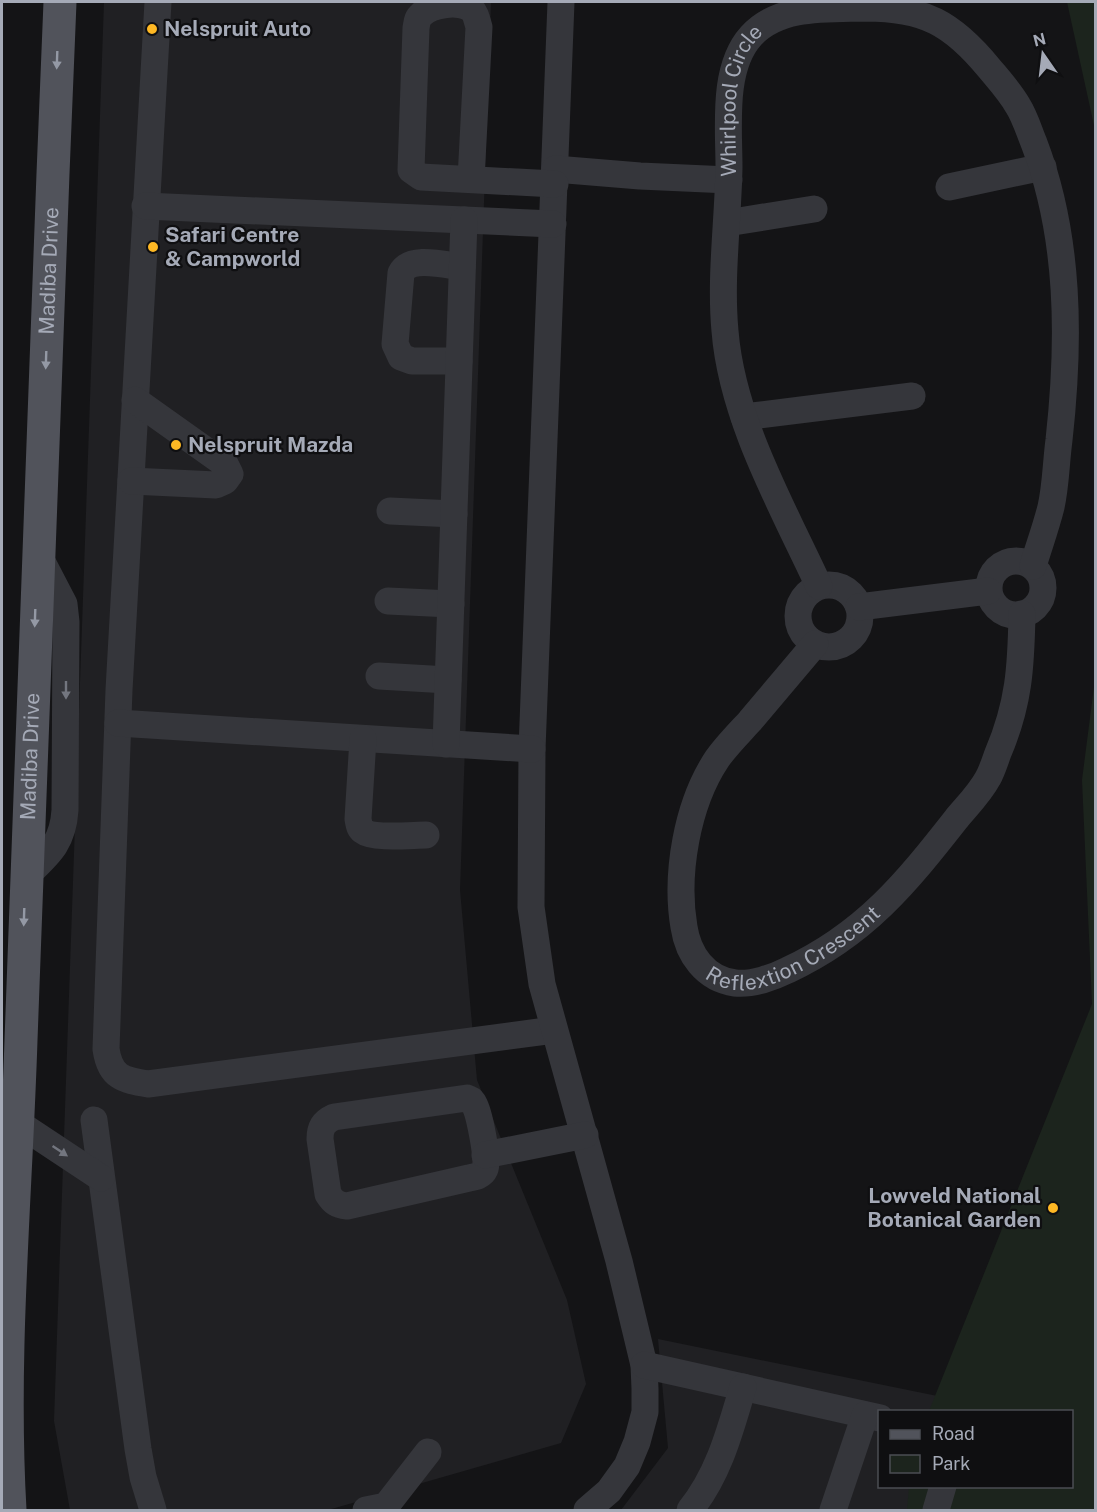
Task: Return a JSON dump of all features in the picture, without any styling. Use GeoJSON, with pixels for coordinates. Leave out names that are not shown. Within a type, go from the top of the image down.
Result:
{"type":"FeatureCollection","features":[{"type":"Feature","properties":{"kind":"main road","name":"Madiba Drive"},"geometry":{"type":"LineString","coordinates":[[10,1510],[6,1443],[6,1382],[18,1123],[60,2]]}},
{"type":"Feature","properties":{"kind":"street"},"geometry":{"type":"LineString","coordinates":[[158,2],[118,723],[106,1049],[108,1062],[113,1071],[122,1077],[148,1084],[554,1030]]}},
{"type":"Feature","properties":{"kind":"street"},"geometry":{"type":"LineString","coordinates":[[561,2],[532,749],[531,907],[542,984],[619,1261],[644,1365],[645,1412],[637,1442],[627,1466],[618,1480],[587,1510]]}},
{"type":"Feature","properties":{"kind":"street"},"geometry":{"type":"LineString","coordinates":[[471,179],[479,27],[475,14],[469,6],[446,3],[434,6],[421,14],[418,19],[410,165],[413,173],[421,177],[471,179],[640,176],[729,180]]}},
{"type":"Feature","properties":{"kind":"street","name":"Whirlpool Circle"},"geometry":{"type":"LineString","coordinates":[[819,586],[744,417],[729,363],[725,333],[723,271],[728,223],[729,107],[733,67],[741,48],[762,25],[775,18],[822,9],[893,8],[916,12],[954,33],[970,45],[1020,108],[1043,166],[1052,202],[1059,247],[1066,330],[1061,418],[1052,503],[1033,566]]}},
{"type":"Feature","properties":{"kind":"street"},"geometry":{"type":"LineString","coordinates":[[949,187],[1043,166]]}},
{"type":"Feature","properties":{"kind":"street"},"geometry":{"type":"LineString","coordinates":[[146,206],[553,224]]}},
{"type":"Feature","properties":{"kind":"street"},"geometry":{"type":"LineString","coordinates":[[728,223],[814,210]]}},
{"type":"Feature","properties":{"kind":"street"},"geometry":{"type":"LineString","coordinates":[[446,744],[464,220]]}},
{"type":"Feature","properties":{"kind":"street"},"geometry":{"type":"LineString","coordinates":[[459,361],[412,361],[401,357],[395,344],[402,269],[414,263],[462,267]]}},
{"type":"Feature","properties":{"kind":"street"},"geometry":{"type":"LineString","coordinates":[[744,417],[912,396]]}},
{"type":"Feature","properties":{"kind":"street"},"geometry":{"type":"LineString","coordinates":[[130,481],[216,485],[225,481],[230,474],[225,464],[135,400]]}},
{"type":"Feature","properties":{"kind":"street"},"geometry":{"type":"LineString","coordinates":[[390,511],[454,514]]}},
{"type":"Feature","properties":{"kind":"street"},"geometry":{"type":"LineString","coordinates":[[1016,560],[1033,566],[1039,572],[1044,589],[1037,605],[1022,614],[1013,615],[1004,613],[996,607],[990,600],[988,591],[988,581],[999,566],[1007,561],[1016,560]]}},
{"type":"Feature","properties":{"kind":"street"},"geometry":{"type":"LineString","coordinates":[[830,584],[848,591],[855,598],[859,607],[858,627],[853,636],[836,646],[826,647],[806,638],[797,619],[802,598],[819,586],[830,584]]}},
{"type":"Feature","properties":{"kind":"street"},"geometry":{"type":"LineString","coordinates":[[859,607],[988,591]]}},
{"type":"Feature","properties":{"kind":"street"},"geometry":{"type":"LineString","coordinates":[[388,601],[451,604]]}},
{"type":"Feature","properties":{"kind":"street","name":"Reflextion Crescent"},"geometry":{"type":"LineString","coordinates":[[815,644],[717,759],[696,801],[681,874],[681,911],[684,931],[690,951],[703,968],[736,983],[766,978],[794,967],[821,953],[873,915],[906,882],[988,779],[1016,701],[1022,659],[1022,614]]}},
{"type":"Feature","properties":{"kind":"street"},"geometry":{"type":"LineString","coordinates":[[379,676],[448,680]]}},
{"type":"Feature","properties":{"kind":"street"},"geometry":{"type":"LineString","coordinates":[[118,723],[532,749]]}},
{"type":"Feature","properties":{"kind":"street"},"geometry":{"type":"LineString","coordinates":[[363,739],[358,819],[361,829],[375,835],[426,835]]}},
{"type":"Feature","properties":{"kind":"street"},"geometry":{"type":"LineString","coordinates":[[467,1098],[472,1100],[476,1108],[485,1155],[485,1169],[477,1176],[342,1205],[336,1203],[328,1194],[320,1131],[322,1125],[334,1117],[467,1098]]}},
{"type":"Feature","properties":{"kind":"street"},"geometry":{"type":"LineString","coordinates":[[94,1120],[138,1449],[143,1477],[153,1510]]}},
{"type":"Feature","properties":{"kind":"street"},"geometry":{"type":"LineString","coordinates":[[18,1123],[101,1178]]}},
{"type":"Feature","properties":{"kind":"street"},"geometry":{"type":"LineString","coordinates":[[485,1155],[585,1135]]}},
{"type":"Feature","properties":{"kind":"street"},"geometry":{"type":"LineString","coordinates":[[644,1365],[872,1416],[833,1510]]}},
{"type":"Feature","properties":{"kind":"street"},"geometry":{"type":"LineString","coordinates":[[690,1510],[713,1476],[727,1443],[742,1387]]}},
{"type":"Feature","properties":{"kind":"street"},"geometry":{"type":"LineString","coordinates":[[380,1509],[428,1452]]}},
{"type":"Feature","properties":{"kind":"street"},"geometry":{"type":"LineString","coordinates":[[936,1510],[942,1488]]}},
{"type":"Feature","properties":{"kind":"shaded area"},"geometry":{"type":"Polygon","coordinates":[[[104,2],[491,2],[460,890],[477,1080],[567,1300],[586,1384],[561,1443],[328,1510],[70,1510],[54,1421],[104,2]]]}},
{"type":"Feature","properties":{"kind":"shaded area"},"geometry":{"type":"Polygon","coordinates":[[[658,1339],[957,1400],[956,1410],[878,1410],[878,1488],[944,1488],[941,1510],[621,1510],[668,1448],[658,1339]]]}},
{"type":"Feature","properties":{"kind":"green space"},"geometry":{"type":"Polygon","coordinates":[[[1067,2],[1095,2],[1095,130],[1067,2]]]}},
{"type":"Feature","properties":{"kind":"green space","name":"Lowveld National Botanical Garden"},"geometry":{"type":"Polygon","coordinates":[[[1095,679],[1095,1510],[907,1510],[909,1488],[1073,1488],[1073,1410],[929,1410],[1092,1004],[1082,780],[1095,679]]]}},
{"type":"Feature","properties":{"kind":"place","name":"Nelspruit Auto"},"geometry":{"type":"Point","coordinates":[152,29]}},
{"type":"Feature","properties":{"kind":"place","name":"Safari Centre & Campworld"},"geometry":{"type":"Point","coordinates":[153,247]}},
{"type":"Feature","properties":{"kind":"place","name":"Nelspruit Mazda"},"geometry":{"type":"Point","coordinates":[176,445]}},
{"type":"Feature","properties":{"kind":"place","name":"Lowveld National Botanical Garden"},"geometry":{"type":"Point","coordinates":[1053,1208]}}]}
